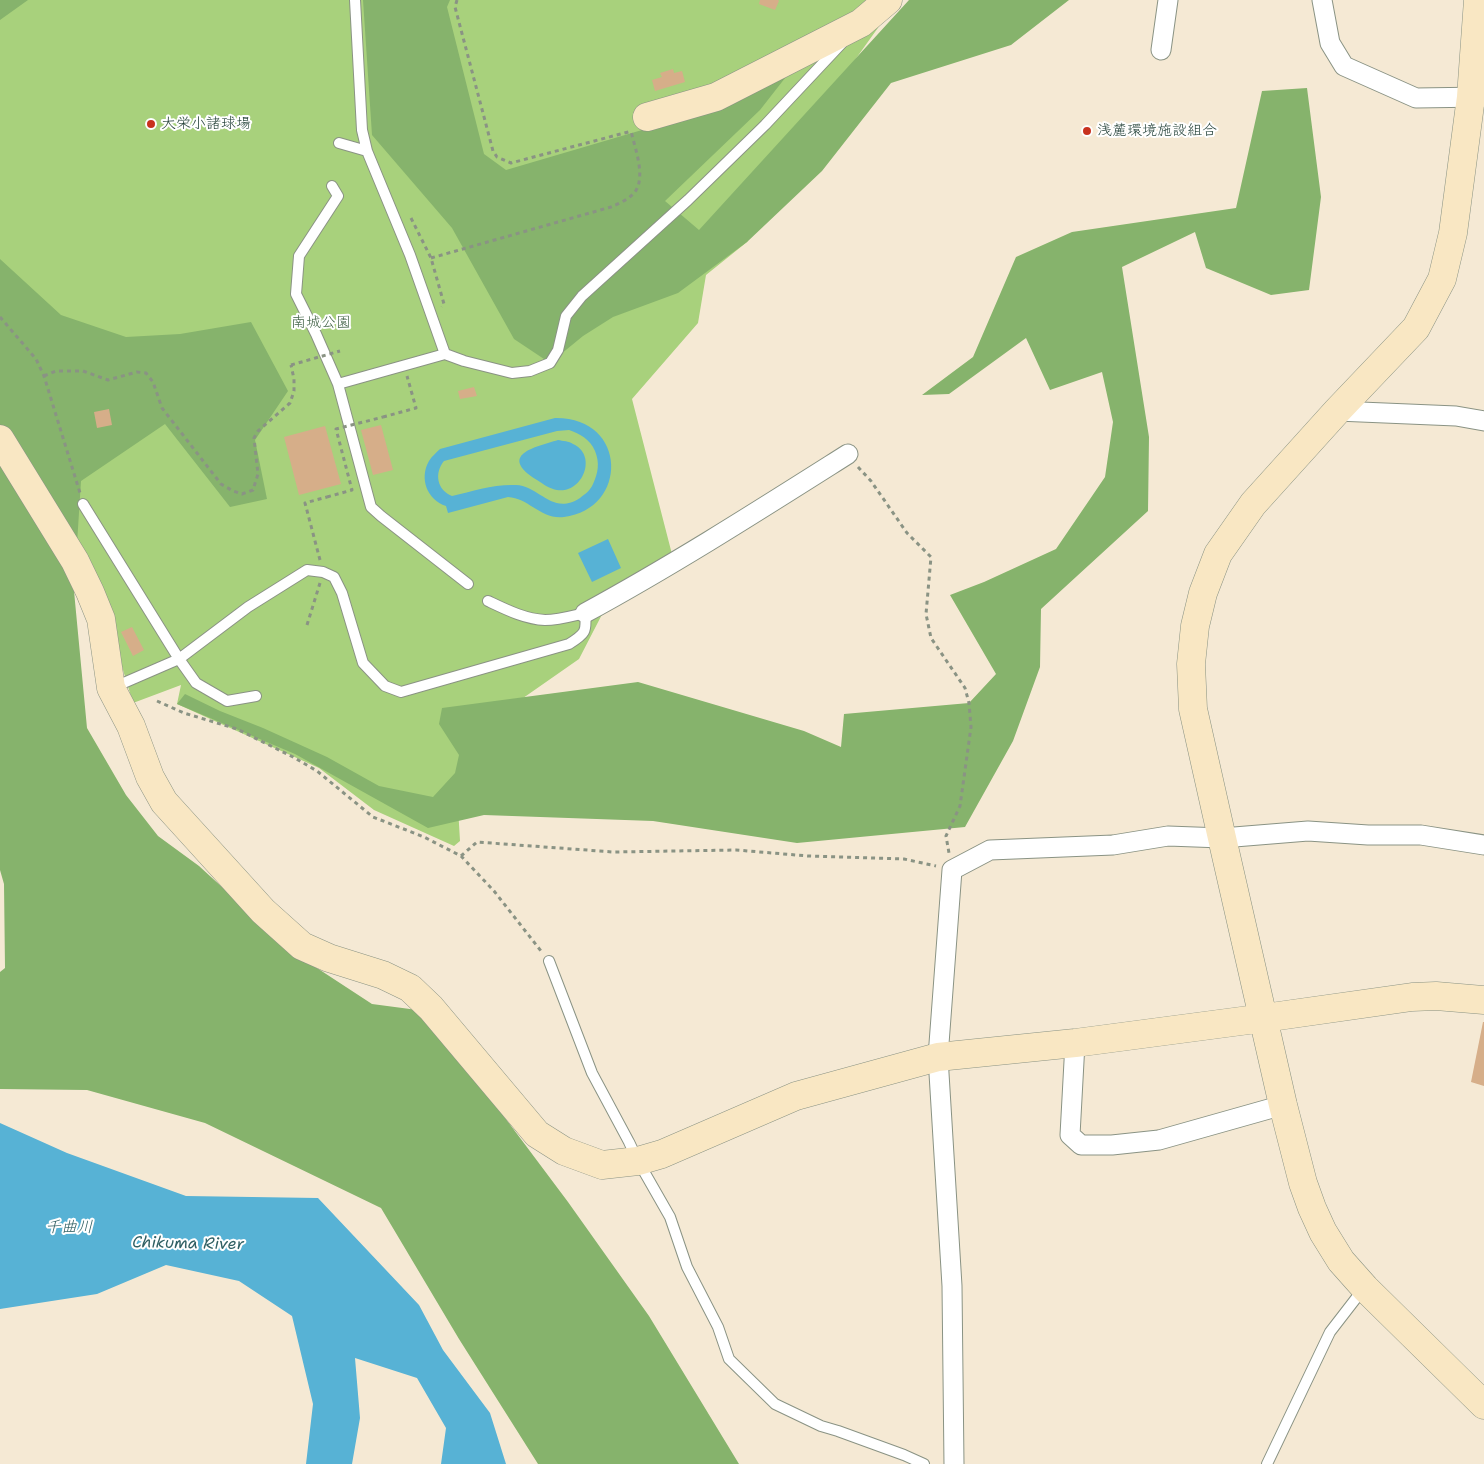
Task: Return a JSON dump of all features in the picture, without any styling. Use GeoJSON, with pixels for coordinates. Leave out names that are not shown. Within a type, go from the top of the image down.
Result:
{"type":"FeatureCollection","features":[{"type":"Feature","properties":{"kind":"street"},"geometry":{"type":"LineString","coordinates":[[639,126],[716,97],[861,23],[888,0]]}},
{"type":"Feature","properties":{"kind":"street"},"geometry":{"type":"LineString","coordinates":[[1161,50],[1168,0]]}},
{"type":"Feature","properties":{"kind":"street"},"geometry":{"type":"LineString","coordinates":[[1322,0],[1330,44],[1344,66],[1416,98],[1477,97]]}},
{"type":"Feature","properties":{"kind":"street"},"geometry":{"type":"LineString","coordinates":[[1478,0],[1477,97],[1453,233],[1442,279],[1416,328],[1337,411],[1253,504],[1218,554],[1202,593],[1195,626],[1191,664],[1193,709],[1283,1105],[1303,1183],[1312,1208],[1323,1232],[1341,1261],[1365,1288],[1484,1406]]}},
{"type":"Feature","properties":{"kind":"street"},"geometry":{"type":"LineString","coordinates":[[1337,411],[1456,416],[1484,421]]}},
{"type":"Feature","properties":{"kind":"street"},"geometry":{"type":"LineString","coordinates":[[0,439],[75,561],[90,592],[100,619],[111,688],[131,726],[150,777],[164,802],[263,911],[302,946],[329,958],[384,975],[410,988],[431,1008],[536,1134],[564,1151],[602,1165],[638,1161],[662,1154],[796,1096],[938,1057],[1075,1043],[1412,997],[1436,996],[1484,1000]]}},
{"type":"Feature","properties":{"kind":"street"},"geometry":{"type":"LineString","coordinates":[[585,613],[746,518],[848,454]]}},
{"type":"Feature","properties":{"kind":"street"},"geometry":{"type":"LineString","coordinates":[[954,1464],[952,1286],[938,1057],[952,870],[990,850],[1113,845],[1168,836],[1222,838],[1308,831],[1368,835],[1421,835],[1484,845]]}},
{"type":"Feature","properties":{"kind":"street"},"geometry":{"type":"LineString","coordinates":[[1075,1043],[1070,1135],[1081,1145],[1112,1145],[1159,1140],[1283,1105]]}},
{"type":"Feature","properties":{"kind":"lane"},"geometry":{"type":"LineString","coordinates":[[354,0],[362,130],[367,151],[410,255],[445,354]]}},
{"type":"Feature","properties":{"kind":"lane"},"geometry":{"type":"LineString","coordinates":[[338,384],[445,354],[464,361],[512,373],[530,371],[550,363],[558,350],[566,316],[582,296],[695,193],[765,125],[861,23]]}},
{"type":"Feature","properties":{"kind":"lane"},"geometry":{"type":"LineString","coordinates":[[339,144],[367,151]]}},
{"type":"Feature","properties":{"kind":"lane"},"geometry":{"type":"LineString","coordinates":[[332,186],[338,196],[299,256],[296,294],[338,384],[371,507],[468,584]]}},
{"type":"Feature","properties":{"kind":"lane"},"geometry":{"type":"LineString","coordinates":[[83,504],[179,659],[196,683],[227,701],[256,696]]}},
{"type":"Feature","properties":{"kind":"lane"},"geometry":{"type":"LineString","coordinates":[[111,688],[179,659],[248,607],[307,570],[323,572],[334,577],[342,593],[363,663],[385,686],[401,692],[569,644],[581,637],[587,626],[585,613],[547,620],[528,618],[512,613],[488,601]]}},
{"type":"Feature","properties":{"kind":"lane"},"geometry":{"type":"LineString","coordinates":[[550,961],[592,1073],[670,1217],[687,1267],[718,1327],[729,1359],[775,1404],[821,1426],[848,1434],[924,1464]]}},
{"type":"Feature","properties":{"kind":"lane"},"geometry":{"type":"LineString","coordinates":[[1267,1464],[1330,1332],[1365,1288]]}},
{"type":"Feature","properties":{"kind":"path"},"geometry":{"type":"LineString","coordinates":[[431,258],[612,207],[633,195],[640,180],[639,126],[511,163],[497,157],[493,151],[455,7],[457,0]]}},
{"type":"Feature","properties":{"kind":"path"},"geometry":{"type":"LineString","coordinates":[[0,317],[36,359],[44,376],[83,504]]}},
{"type":"Feature","properties":{"kind":"path"},"geometry":{"type":"LineString","coordinates":[[44,376],[56,371],[83,371],[108,380],[138,372],[146,372],[153,382],[162,408],[220,484],[242,494],[252,490],[258,474],[254,438],[258,431],[290,403],[294,391],[291,365],[340,351],[343,359]]}},
{"type":"Feature","properties":{"kind":"path"},"geometry":{"type":"LineString","coordinates":[[317,549],[305,503],[352,490],[336,429],[416,408],[404,366]]}},
{"type":"Feature","properties":{"kind":"path"},"geometry":{"type":"LineString","coordinates":[[461,856],[477,842],[613,852],[736,850],[808,856],[904,859],[952,870],[946,836],[960,806],[971,727],[969,703],[965,688],[931,638],[926,614],[931,556],[907,533],[848,454]]}},
{"type":"Feature","properties":{"kind":"path"},"geometry":{"type":"LineString","coordinates":[[307,625],[323,572]]}},
{"type":"Feature","properties":{"kind":"path"},"geometry":{"type":"LineString","coordinates":[[157,701],[184,713],[237,729],[293,757],[317,771],[373,817],[424,837],[461,856],[494,891],[550,961]]}},
{"type":"Feature","properties":{"kind":"green space","name":"南城公園"},"geometry":{"type":"Polygon","coordinates":[[[0,0],[898,0],[834,89],[747,242],[706,275],[698,323],[632,399],[674,562],[610,599],[579,659],[483,726],[458,807],[460,841],[454,846],[374,810],[319,768],[177,704],[181,685],[133,703],[98,587],[0,421],[0,0]]]}},
{"type":"Feature","properties":{"kind":"green space"},"geometry":{"type":"Polygon","coordinates":[[[0,0],[28,0],[0,20],[0,0]]]}},
{"type":"Feature","properties":{"kind":"green space"},"geometry":{"type":"Polygon","coordinates":[[[363,0],[450,0],[447,7],[484,154],[506,170],[693,115],[796,64],[760,110],[665,201],[699,230],[909,0],[1069,0],[1011,45],[891,83],[822,171],[747,242],[678,293],[613,317],[583,336],[550,363],[514,339],[452,228],[372,135],[363,0]]]}},
{"type":"Feature","properties":{"kind":"green space"},"geometry":{"type":"Polygon","coordinates":[[[1307,88],[1321,197],[1309,290],[1271,295],[1206,268],[1195,232],[1122,267],[1149,437],[1148,511],[1041,609],[1040,667],[1013,741],[965,827],[797,843],[653,821],[484,815],[428,828],[295,754],[177,704],[185,694],[327,757],[379,786],[433,797],[455,773],[459,755],[439,724],[442,708],[638,682],[804,731],[841,747],[844,714],[969,703],[996,674],[950,595],[984,582],[1056,549],[1105,477],[1113,422],[1102,372],[1050,390],[1026,338],[949,394],[922,395],[973,357],[1016,257],[1072,232],[1236,208],[1262,91],[1307,88]]]}},
{"type":"Feature","properties":{"kind":"green space"},"geometry":{"type":"Polygon","coordinates":[[[0,259],[61,315],[126,337],[180,334],[251,322],[288,391],[255,440],[267,499],[230,507],[165,424],[81,481],[74,591],[87,728],[126,795],[158,836],[199,866],[294,953],[372,1004],[425,1011],[568,1202],[649,1316],[739,1464],[538,1464],[459,1339],[381,1208],[205,1123],[87,1090],[0,1089],[0,972],[5,968],[4,884],[0,870],[0,259]]]}},
{"type":"Feature","properties":{"kind":"water"},"geometry":{"type":"Polygon","coordinates":[[[555,418],[579,422],[596,432],[607,447],[611,464],[609,482],[600,498],[585,510],[564,517],[548,515],[522,501],[508,497],[448,513],[446,506],[439,503],[430,494],[425,481],[426,468],[429,461],[440,449],[555,418]],[[569,430],[557,431],[444,461],[438,476],[440,485],[443,490],[452,496],[492,487],[516,485],[532,490],[554,502],[570,503],[580,498],[590,489],[598,468],[597,455],[593,447],[584,438],[569,430]]]}},
{"type":"Feature","properties":{"kind":"water"},"geometry":{"type":"Polygon","coordinates":[[[558,440],[571,443],[581,449],[585,456],[584,473],[574,486],[566,490],[552,489],[525,471],[520,464],[520,458],[524,453],[558,440]]]}},
{"type":"Feature","properties":{"kind":"water"},"geometry":{"type":"Polygon","coordinates":[[[608,539],[621,568],[592,582],[578,553],[608,539]]]}},
{"type":"Feature","properties":{"kind":"water","name":"千曲川"},"geometry":{"type":"Polygon","coordinates":[[[0,1123],[67,1153],[186,1196],[318,1198],[419,1305],[443,1350],[490,1413],[506,1464],[441,1464],[446,1428],[417,1378],[355,1358],[360,1418],[352,1464],[306,1464],[313,1404],[292,1316],[239,1281],[166,1265],[97,1294],[0,1309],[0,1123]]]}},
{"type":"Feature","properties":{"kind":"building"},"geometry":{"type":"Polygon","coordinates":[[[760,0],[779,1],[775,10],[759,4],[760,0]]]}},
{"type":"Feature","properties":{"kind":"building"},"geometry":{"type":"Polygon","coordinates":[[[673,69],[674,73],[682,71],[685,82],[655,91],[652,80],[662,77],[660,73],[673,69]]]}},
{"type":"Feature","properties":{"kind":"building"},"geometry":{"type":"Polygon","coordinates":[[[474,387],[477,396],[460,399],[458,391],[474,387]]]}},
{"type":"Feature","properties":{"kind":"building"},"geometry":{"type":"Polygon","coordinates":[[[109,409],[112,425],[97,428],[94,412],[109,409]]]}},
{"type":"Feature","properties":{"kind":"building"},"geometry":{"type":"Polygon","coordinates":[[[381,425],[393,470],[373,475],[361,430],[381,425]]]}},
{"type":"Feature","properties":{"kind":"building"},"geometry":{"type":"Polygon","coordinates":[[[325,426],[341,484],[299,495],[284,437],[325,426]]]}},
{"type":"Feature","properties":{"kind":"building"},"geometry":{"type":"Polygon","coordinates":[[[132,627],[144,650],[133,656],[121,632],[132,627]]]}},
{"type":"Feature","properties":{"kind":"building"},"geometry":{"type":"Polygon","coordinates":[[[1484,1022],[1484,1086],[1471,1082],[1484,1022]]]}},
{"type":"Feature","properties":{"kind":"place","name":"大栄小諸球場"},"geometry":{"type":"Point","coordinates":[151,124]}},
{"type":"Feature","properties":{"kind":"place","name":"浅麓環境施設組合"},"geometry":{"type":"Point","coordinates":[1087,131]}},
{"type":"Feature","properties":{"kind":"water label","name":"Chikuma River"},"geometry":{"type":"Point","coordinates":[188,1244]}}]}
